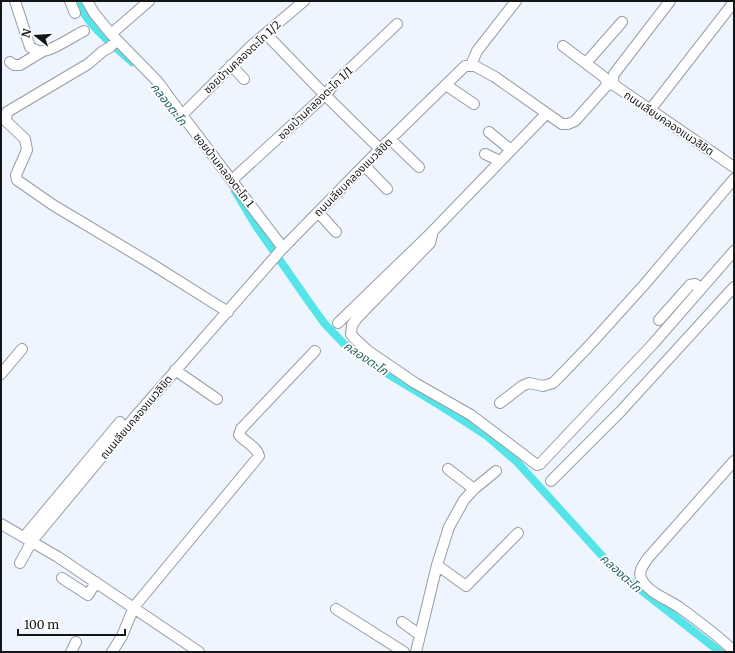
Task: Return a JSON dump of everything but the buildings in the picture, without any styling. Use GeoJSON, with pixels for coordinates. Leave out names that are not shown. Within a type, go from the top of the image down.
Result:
{"type":"FeatureCollection","features":[{"type":"Feature","properties":{"kind":"street"},"geometry":{"type":"LineString","coordinates":[[15,1],[30,47],[42,52]]}},
{"type":"Feature","properties":{"kind":"street"},"geometry":{"type":"LineString","coordinates":[[70,1],[75,13]]}},
{"type":"Feature","properties":{"kind":"street","name":"ซอยบ้านคลองตะโก 1"},"geometry":{"type":"LineString","coordinates":[[87,1],[113,41],[158,82],[283,248]]}},
{"type":"Feature","properties":{"kind":"street"},"geometry":{"type":"LineString","coordinates":[[149,1],[113,41],[88,64],[7,112],[6,121],[25,139],[27,150],[16,175],[17,180],[53,205],[228,312]]}},
{"type":"Feature","properties":{"kind":"street","name":"ซอยบ้านคลองตะโก 1/2"},"geometry":{"type":"LineString","coordinates":[[182,115],[251,46],[304,1]]}},
{"type":"Feature","properties":{"kind":"street"},"geometry":{"type":"LineString","coordinates":[[516,1],[477,51],[471,65],[495,77],[562,124],[568,124],[575,121],[611,85],[614,74],[670,1]]}},
{"type":"Feature","properties":{"kind":"street"},"geometry":{"type":"LineString","coordinates":[[650,110],[734,2]]}},
{"type":"Feature","properties":{"kind":"street"},"geometry":{"type":"LineString","coordinates":[[586,63],[622,22]]}},
{"type":"Feature","properties":{"kind":"street","name":"ซอยบ้านคลองตะโก 1/1"},"geometry":{"type":"LineString","coordinates":[[232,180],[325,95],[337,81],[396,24]]}},
{"type":"Feature","properties":{"kind":"street"},"geometry":{"type":"LineString","coordinates":[[10,62],[17,66],[20,65],[84,31]]}},
{"type":"Feature","properties":{"kind":"street"},"geometry":{"type":"LineString","coordinates":[[266,34],[380,149]]}},
{"type":"Feature","properties":{"kind":"street","name":"ถนนเลียบคลองแนวลิขิต"},"geometry":{"type":"LineString","coordinates":[[563,46],[604,77],[611,85],[734,167]]}},
{"type":"Feature","properties":{"kind":"street","name":"ถนนเลียบคลองแนวลิขิต"},"geometry":{"type":"LineString","coordinates":[[20,563],[28,539],[99,453],[228,312],[273,259],[390,139],[466,66],[471,65]]}},
{"type":"Feature","properties":{"kind":"street"},"geometry":{"type":"LineString","coordinates":[[232,66],[244,79]]}},
{"type":"Feature","properties":{"kind":"street"},"geometry":{"type":"LineString","coordinates":[[446,85],[474,104]]}},
{"type":"Feature","properties":{"kind":"street"},"geometry":{"type":"LineString","coordinates":[[338,323],[431,233],[546,114]]}},
{"type":"Feature","properties":{"kind":"street"},"geometry":{"type":"LineString","coordinates":[[488,132],[511,150]]}},
{"type":"Feature","properties":{"kind":"street"},"geometry":{"type":"LineString","coordinates":[[390,139],[419,167]]}},
{"type":"Feature","properties":{"kind":"street"},"geometry":{"type":"LineString","coordinates":[[485,154],[500,162]]}},
{"type":"Feature","properties":{"kind":"street"},"geometry":{"type":"LineString","coordinates":[[364,165],[388,189]]}},
{"type":"Feature","properties":{"kind":"street"},"geometry":{"type":"LineString","coordinates":[[500,403],[522,386],[529,383],[543,386],[553,383],[634,296],[734,179]]}},
{"type":"Feature","properties":{"kind":"street"},"geometry":{"type":"LineString","coordinates":[[318,212],[336,232]]}},
{"type":"Feature","properties":{"kind":"street"},"geometry":{"type":"LineString","coordinates":[[431,233],[432,235],[430,242],[357,318],[352,325],[351,334],[368,351],[416,383],[471,415],[537,465],[540,464],[653,344],[734,251]]}},
{"type":"Feature","properties":{"kind":"street"},"geometry":{"type":"LineString","coordinates":[[659,320],[690,285],[696,284],[701,288]]}},
{"type":"Feature","properties":{"kind":"street"},"geometry":{"type":"LineString","coordinates":[[551,481],[621,411],[734,287]]}},
{"type":"Feature","properties":{"kind":"street"},"geometry":{"type":"LineString","coordinates":[[1,374],[22,349]]}},
{"type":"Feature","properties":{"kind":"street"},"geometry":{"type":"LineString","coordinates":[[112,652],[122,636],[134,607],[259,456],[259,453],[239,435],[241,429],[316,351]]}},
{"type":"Feature","properties":{"kind":"street"},"geometry":{"type":"LineString","coordinates":[[175,370],[217,399]]}},
{"type":"Feature","properties":{"kind":"street"},"geometry":{"type":"LineString","coordinates":[[99,453],[120,422]]}},
{"type":"Feature","properties":{"kind":"street"},"geometry":{"type":"LineString","coordinates":[[734,461],[648,558],[640,573],[641,579],[646,586],[678,606],[734,651]]}},
{"type":"Feature","properties":{"kind":"street"},"geometry":{"type":"LineString","coordinates":[[448,469],[474,489]]}},
{"type":"Feature","properties":{"kind":"street"},"geometry":{"type":"LineString","coordinates":[[420,651],[420,635],[449,527],[464,500],[474,489],[496,471]]}},
{"type":"Feature","properties":{"kind":"street"},"geometry":{"type":"LineString","coordinates":[[1,524],[58,556],[199,652]]}},
{"type":"Feature","properties":{"kind":"street"},"geometry":{"type":"LineString","coordinates":[[438,565],[466,586],[469,585],[518,533]]}},
{"type":"Feature","properties":{"kind":"street"},"geometry":{"type":"LineString","coordinates":[[62,578],[88,595],[96,582]]}},
{"type":"Feature","properties":{"kind":"street"},"geometry":{"type":"LineString","coordinates":[[336,609],[404,652]]}},
{"type":"Feature","properties":{"kind":"street"},"geometry":{"type":"LineString","coordinates":[[402,622],[420,635]]}},
{"type":"Feature","properties":{"kind":"street"},"geometry":{"type":"LineString","coordinates":[[71,652],[76,642]]}},
{"type":"Feature","properties":{"kind":"waterway","name":"คลองตะโก"},"geometry":{"type":"LineString","coordinates":[[77,1],[94,27],[132,62]]}},
{"type":"Feature","properties":{"kind":"waterway","name":"คลองตะโก"},"geometry":{"type":"LineString","coordinates":[[235,191],[256,226],[324,323],[347,347],[487,436],[517,462],[614,569],[720,652]]}}]}
